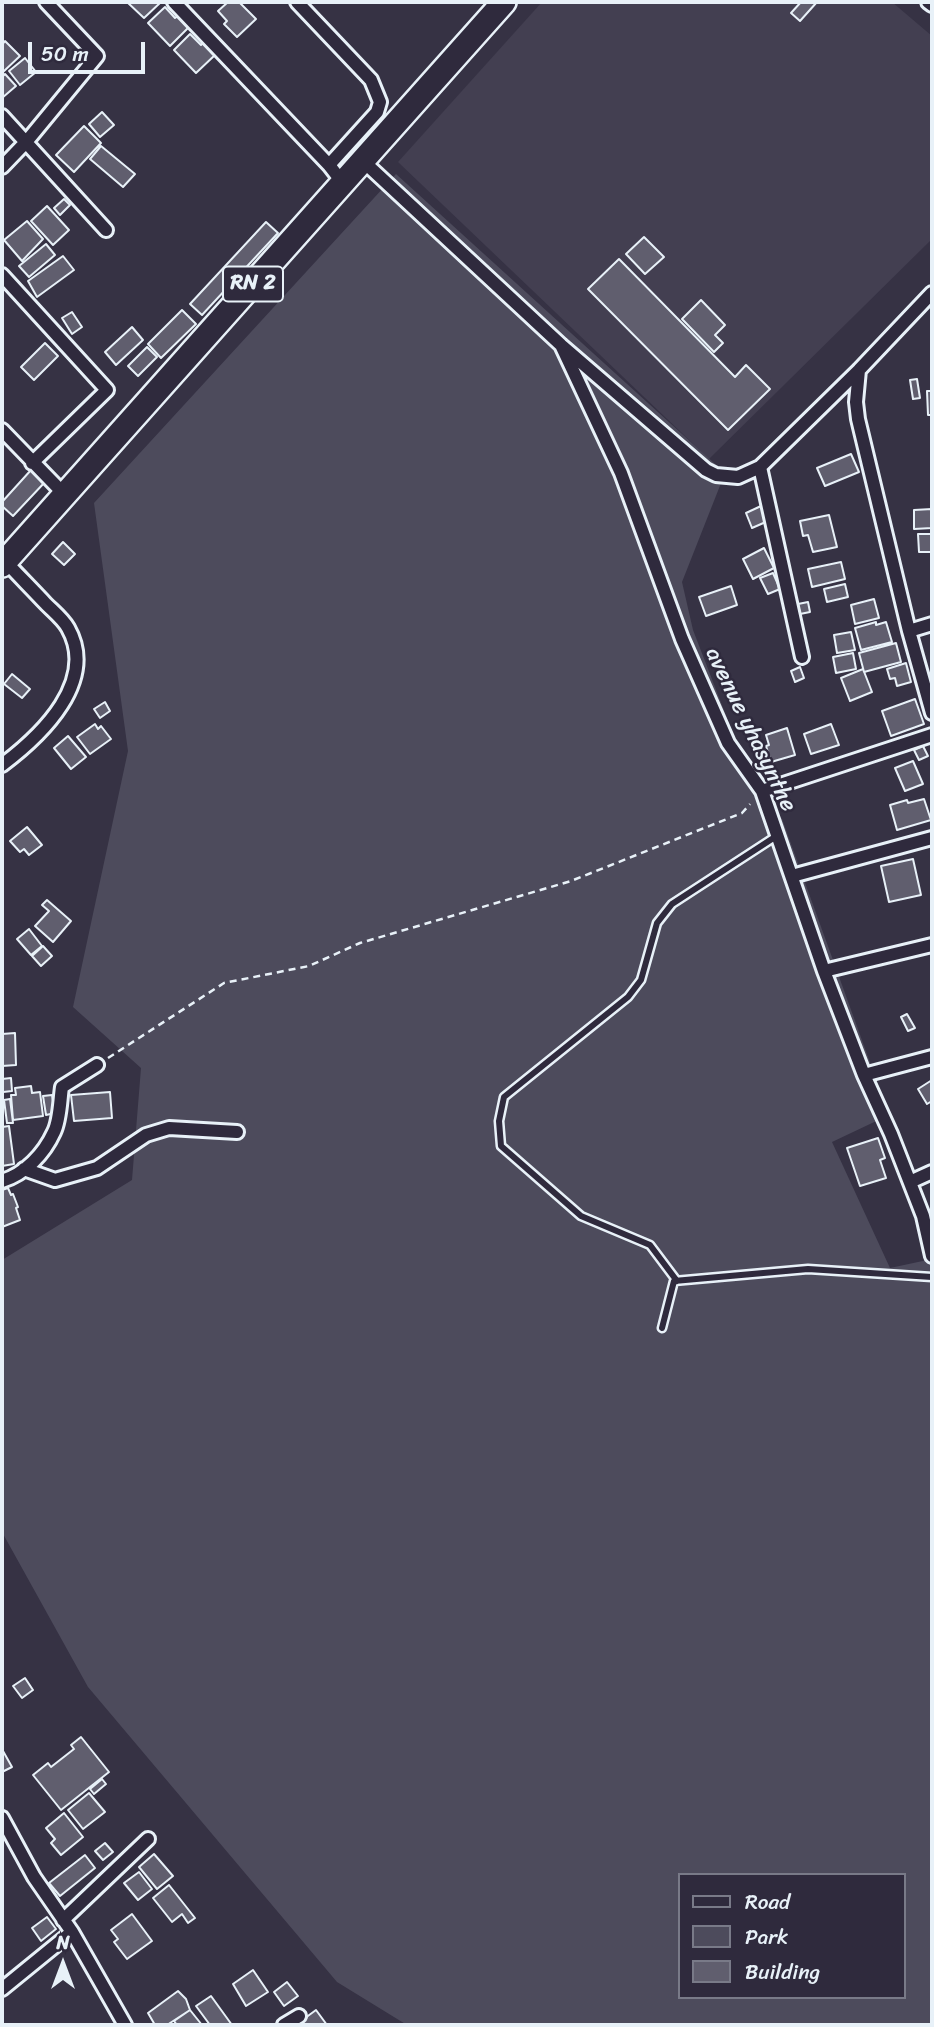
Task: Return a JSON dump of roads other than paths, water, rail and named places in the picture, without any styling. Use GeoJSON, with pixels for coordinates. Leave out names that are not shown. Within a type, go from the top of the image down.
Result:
{"type":"FeatureCollection","features":[{"type":"Feature","properties":{"kind":"highway","name":"RN 2"},"geometry":{"type":"LineString","coordinates":[[4,563],[65,495],[336,174],[363,161],[504,2]]}},
{"type":"Feature","properties":{"kind":"street"},"geometry":{"type":"LineString","coordinates":[[2,167],[97,56],[46,2]]}},
{"type":"Feature","properties":{"kind":"street"},"geometry":{"type":"LineString","coordinates":[[174,2],[336,174],[377,112],[380,102],[371,80],[297,2]]}},
{"type":"Feature","properties":{"kind":"street"},"geometry":{"type":"LineString","coordinates":[[928,2],[932,5]]}},
{"type":"Feature","properties":{"kind":"street"},"geometry":{"type":"LineString","coordinates":[[2,116],[106,230]]}},
{"type":"Feature","properties":{"kind":"street"},"geometry":{"type":"LineString","coordinates":[[363,161],[561,345],[706,470],[716,475],[738,477],[760,467],[859,370],[932,293]]}},
{"type":"Feature","properties":{"kind":"street"},"geometry":{"type":"LineString","coordinates":[[2,275],[107,390],[32,463]]}},
{"type":"Feature","properties":{"kind":"street","name":"avenue yhasynthe"},"geometry":{"type":"LineString","coordinates":[[561,345],[621,473],[682,639],[728,743],[762,791],[824,971],[923,1216],[932,1256]]}},
{"type":"Feature","properties":{"kind":"street"},"geometry":{"type":"LineString","coordinates":[[859,370],[856,402],[858,419],[909,631],[932,713]]}},
{"type":"Feature","properties":{"kind":"street"},"geometry":{"type":"LineString","coordinates":[[2,430],[65,495]]}},
{"type":"Feature","properties":{"kind":"street"},"geometry":{"type":"LineString","coordinates":[[760,467],[802,657]]}},
{"type":"Feature","properties":{"kind":"street"},"geometry":{"type":"LineString","coordinates":[[2,765],[27,746],[54,717],[77,671],[77,648],[67,626],[4,563]]}},
{"type":"Feature","properties":{"kind":"street"},"geometry":{"type":"LineString","coordinates":[[909,631],[932,624]]}},
{"type":"Feature","properties":{"kind":"street"},"geometry":{"type":"LineString","coordinates":[[762,791],[932,735]]}},
{"type":"Feature","properties":{"kind":"street"},"geometry":{"type":"LineString","coordinates":[[792,876],[932,838]]}},
{"type":"Feature","properties":{"kind":"street"},"geometry":{"type":"LineString","coordinates":[[824,971],[932,945]]}},
{"type":"Feature","properties":{"kind":"street"},"geometry":{"type":"LineString","coordinates":[[864,1075],[932,1058]]}},
{"type":"Feature","properties":{"kind":"street"},"geometry":{"type":"LineString","coordinates":[[2,1181],[33,1163],[55,1131],[62,1087],[97,1065]]}},
{"type":"Feature","properties":{"kind":"street"},"geometry":{"type":"LineString","coordinates":[[24,1169],[55,1180],[97,1168],[146,1135],[169,1128],[237,1132]]}},
{"type":"Feature","properties":{"kind":"street"},"geometry":{"type":"LineString","coordinates":[[910,1182],[932,1172]]}},
{"type":"Feature","properties":{"kind":"street"},"geometry":{"type":"LineString","coordinates":[[2,1818],[34,1877],[72,1933],[125,2025]]}},
{"type":"Feature","properties":{"kind":"street"},"geometry":{"type":"LineString","coordinates":[[63,1920],[148,1839]]}},
{"type":"Feature","properties":{"kind":"street"},"geometry":{"type":"LineString","coordinates":[[2,1989],[72,1933]]}},
{"type":"Feature","properties":{"kind":"street"},"geometry":{"type":"LineString","coordinates":[[284,2025],[299,2016]]}},
{"type":"Feature","properties":{"kind":"lane"},"geometry":{"type":"LineString","coordinates":[[677,1281],[650,1245],[581,1216],[501,1146],[499,1121],[504,1097],[628,997],[641,980],[657,923],[671,904],[778,835]]}},
{"type":"Feature","properties":{"kind":"lane"},"geometry":{"type":"LineString","coordinates":[[662,1328],[674,1281],[808,1269],[932,1277]]}}]}
